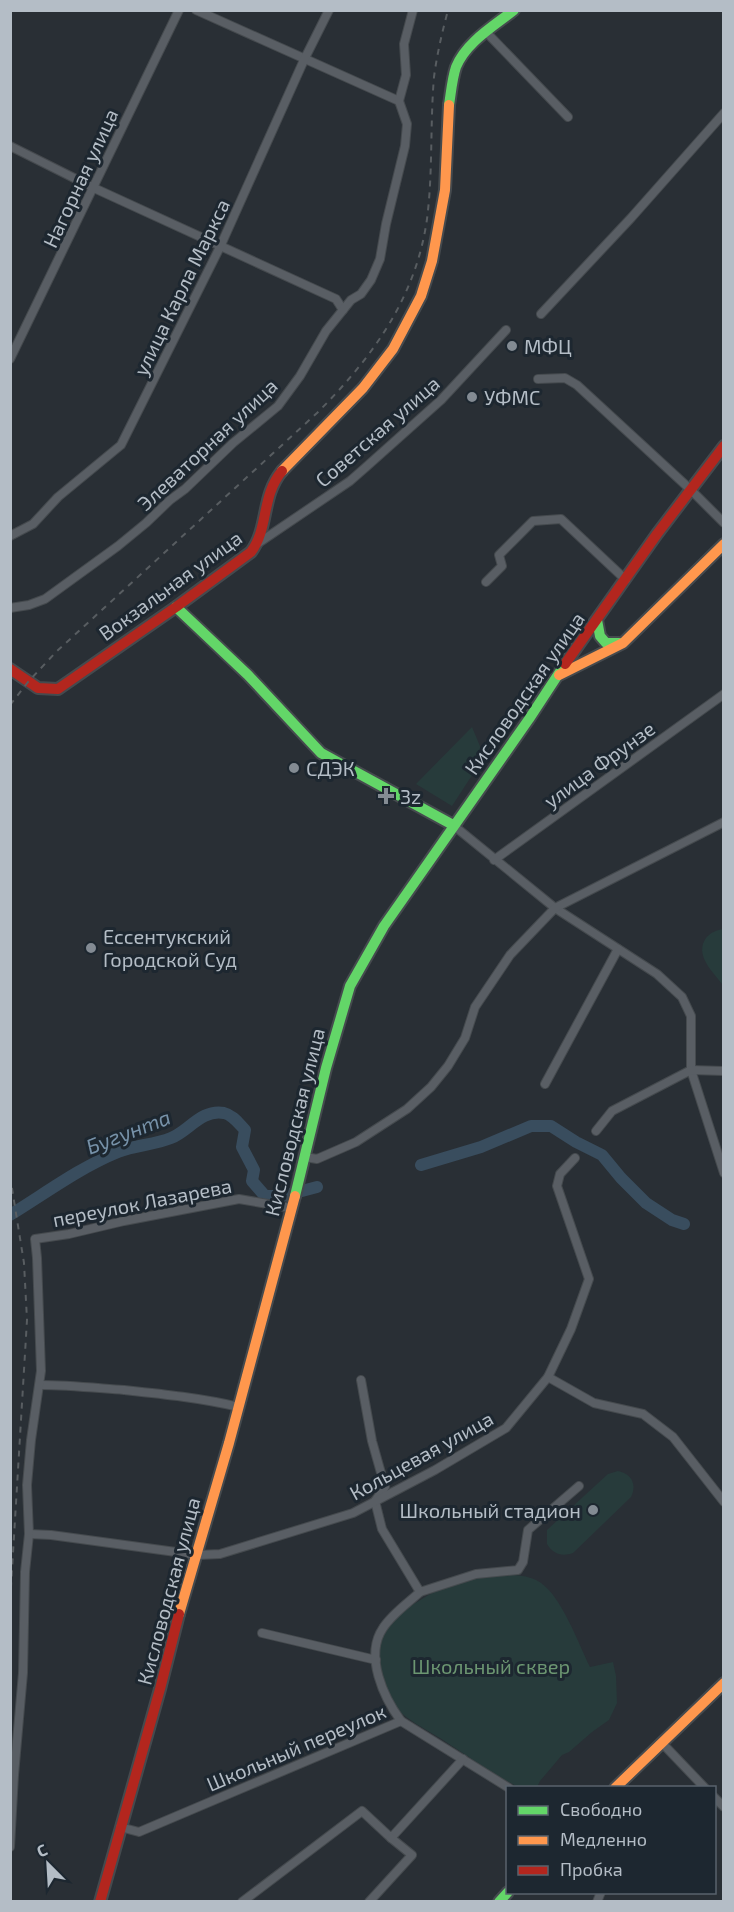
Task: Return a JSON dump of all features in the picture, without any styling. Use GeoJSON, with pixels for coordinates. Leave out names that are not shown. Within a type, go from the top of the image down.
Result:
{"type":"FeatureCollection","features":[{"type":"Feature","properties":{"kind":"street","name":"Нагорная улица"},"geometry":{"type":"LineString","coordinates":[[10,359],[179,10]]}},
{"type":"Feature","properties":{"kind":"street"},"geometry":{"type":"LineString","coordinates":[[196,10],[399,101]]}},
{"type":"Feature","properties":{"kind":"street","name":"улица Карла Маркса"},"geometry":{"type":"LineString","coordinates":[[10,536],[33,524],[58,497],[122,445],[220,247],[304,60],[329,10]]}},
{"type":"Feature","properties":{"kind":"street","name":"Элеваторная улица"},"geometry":{"type":"LineString","coordinates":[[10,608],[29,605],[45,599],[147,523],[233,443],[278,406],[300,376],[326,331],[371,280],[380,260],[386,224],[405,146],[407,124],[399,101],[406,75],[404,44],[413,10]]}},
{"type":"Feature","properties":{"kind":"street","name":"Вокзальная улица"},"geometry":{"type":"LineString","coordinates":[[10,669],[39,689],[48,691],[58,689],[176,607],[239,561],[257,544],[262,530],[266,502],[279,474],[363,388],[393,349],[421,296],[432,261],[445,190],[452,84],[462,56],[471,45],[514,10]]}},
{"type":"Feature","properties":{"kind":"street"},"geometry":{"type":"LineString","coordinates":[[487,33],[568,117]]}},
{"type":"Feature","properties":{"kind":"street"},"geometry":{"type":"LineString","coordinates":[[541,314],[631,218],[723,113]]}},
{"type":"Feature","properties":{"kind":"street"},"geometry":{"type":"LineString","coordinates":[[10,146],[220,247],[336,299],[351,300]]}},
{"type":"Feature","properties":{"kind":"street"},"geometry":{"type":"LineString","coordinates":[[336,299],[343,310]]}},
{"type":"Feature","properties":{"kind":"street","name":"Советская улица"},"geometry":{"type":"LineString","coordinates":[[257,544],[350,481],[441,400],[506,330]]}},
{"type":"Feature","properties":{"kind":"street"},"geometry":{"type":"LineString","coordinates":[[538,379],[565,378],[577,385],[692,490],[723,523]]}},
{"type":"Feature","properties":{"kind":"street","name":"Кисловодская улица"},"geometry":{"type":"LineString","coordinates":[[99,1902],[239,1407],[292,1208],[326,1068],[350,986],[384,926],[453,825],[657,534],[723,446]]}},
{"type":"Feature","properties":{"kind":"street"},"geometry":{"type":"LineString","coordinates":[[486,582],[502,566],[499,555],[533,521],[561,519],[626,580]]}},
{"type":"Feature","properties":{"kind":"street"},"geometry":{"type":"LineString","coordinates":[[556,676],[623,643],[723,544]]}},
{"type":"Feature","properties":{"kind":"street"},"geometry":{"type":"LineString","coordinates":[[176,607],[248,675],[321,753],[453,825],[555,908],[657,974],[682,997],[691,1016],[691,1070],[723,1173]]}},
{"type":"Feature","properties":{"kind":"street"},"geometry":{"type":"LineString","coordinates":[[597,620],[600,636],[606,643],[623,643]]}},
{"type":"Feature","properties":{"kind":"street","name":"улица Фрунзе"},"geometry":{"type":"LineString","coordinates":[[494,860],[723,694]]}},
{"type":"Feature","properties":{"kind":"street"},"geometry":{"type":"LineString","coordinates":[[305,1157],[317,1159],[356,1142],[406,1109],[431,1087],[448,1066],[465,1038],[476,1007],[510,955],[555,908],[723,822]]}},
{"type":"Feature","properties":{"kind":"street"},"geometry":{"type":"LineString","coordinates":[[545,1084],[604,970],[618,949]]}},
{"type":"Feature","properties":{"kind":"street"},"geometry":{"type":"LineString","coordinates":[[596,1131],[612,1111],[691,1070],[723,1071]]}},
{"type":"Feature","properties":{"kind":"street","name":"Кольцевая улица"},"geometry":{"type":"LineString","coordinates":[[29,1534],[198,1555],[220,1554],[353,1513],[435,1470],[506,1428],[548,1377],[571,1329],[589,1279],[557,1186],[560,1174],[575,1158]]}},
{"type":"Feature","properties":{"kind":"street","name":"переулок Лазарева"},"geometry":{"type":"LineString","coordinates":[[40,1385],[35,1239],[239,1199],[292,1208]]}},
{"type":"Feature","properties":{"kind":"street"},"geometry":{"type":"LineString","coordinates":[[548,1377],[594,1403],[643,1414],[673,1437],[723,1502]]}},
{"type":"Feature","properties":{"kind":"street"},"geometry":{"type":"LineString","coordinates":[[361,1380],[372,1441],[385,1487],[375,1501],[382,1529],[420,1592]]}},
{"type":"Feature","properties":{"kind":"street"},"geometry":{"type":"LineString","coordinates":[[10,1847],[23,1673],[25,1572],[29,1534],[27,1485],[31,1440],[40,1385],[90,1386],[146,1392],[239,1407]]}},
{"type":"Feature","properties":{"kind":"street"},"geometry":{"type":"LineString","coordinates":[[401,1721],[383,1693],[378,1678],[376,1646],[382,1629],[420,1592],[476,1574],[518,1570],[523,1562],[528,1530],[579,1486]]}},
{"type":"Feature","properties":{"kind":"street"},"geometry":{"type":"LineString","coordinates":[[262,1633],[376,1660]]}},
{"type":"Feature","properties":{"kind":"street"},"geometry":{"type":"LineString","coordinates":[[617,1786],[723,1683]]}},
{"type":"Feature","properties":{"kind":"street","name":"Школьный переулок"},"geometry":{"type":"LineString","coordinates":[[120,1827],[139,1832],[401,1721],[506,1786]]}},
{"type":"Feature","properties":{"kind":"street"},"geometry":{"type":"LineString","coordinates":[[662,1743],[703,1786]]}},
{"type":"Feature","properties":{"kind":"street"},"geometry":{"type":"LineString","coordinates":[[391,1838],[463,1759]]}},
{"type":"Feature","properties":{"kind":"street"},"geometry":{"type":"LineString","coordinates":[[242,1902],[362,1811],[412,1855],[369,1902]]}},
{"type":"Feature","properties":{"kind":"green space"},"geometry":{"type":"Polygon","coordinates":[[[472,727],[482,751],[478,766],[452,806],[416,784],[472,727]]]}},
{"type":"Feature","properties":{"kind":"green space"},"geometry":{"type":"Polygon","coordinates":[[[724,929],[723,985],[706,963],[702,951],[708,936],[724,929]]]}},
{"type":"Feature","properties":{"kind":"green space","name":"Школьный стадион"},"geometry":{"type":"Polygon","coordinates":[[[618,1471],[630,1477],[632,1481],[631,1497],[573,1553],[562,1555],[552,1550],[547,1544],[547,1530],[608,1474],[618,1471]]]}},
{"type":"Feature","properties":{"kind":"green space","name":"Школьный сквер"},"geometry":{"type":"Polygon","coordinates":[[[516,1575],[536,1580],[545,1586],[560,1606],[590,1667],[613,1662],[617,1703],[609,1720],[562,1755],[538,1786],[516,1786],[407,1718],[392,1703],[384,1686],[381,1677],[379,1646],[385,1628],[421,1600],[462,1580],[516,1575]]]}},
{"type":"Feature","properties":{"kind":"waterway","name":"Бугунта"},"geometry":{"type":"LineString","coordinates":[[10,1215],[104,1158],[124,1150],[171,1138],[202,1117],[216,1113],[230,1116],[245,1130],[242,1147],[254,1170],[252,1181],[265,1196],[283,1196],[317,1187]]}},
{"type":"Feature","properties":{"kind":"waterway","name":"Бугунта"},"geometry":{"type":"LineString","coordinates":[[421,1165],[481,1147],[531,1126],[551,1126],[602,1155],[646,1203],[672,1220],[684,1224]]}},
{"type":"Feature","properties":{"kind":"railway"},"geometry":{"type":"LineString","coordinates":[[10,705],[56,652],[317,413],[356,371],[388,325],[413,275],[427,219],[434,77],[448,10]]}},
{"type":"Feature","properties":{"kind":"railway"},"geometry":{"type":"LineString","coordinates":[[10,1176],[24,1263],[27,1320],[10,1603]]}},
{"type":"Feature","properties":{"kind":"traffic: fast"},"geometry":{"type":"LineString","coordinates":[[449,105],[456,67],[466,50],[481,35],[514,10]]}},
{"type":"Feature","properties":{"kind":"traffic: fast"},"geometry":{"type":"LineString","coordinates":[[176,607],[248,675],[321,753],[453,825]]}},
{"type":"Feature","properties":{"kind":"traffic: fast"},"geometry":{"type":"LineString","coordinates":[[597,620],[600,636],[606,643],[619,643]]}},
{"type":"Feature","properties":{"kind":"traffic: fast"},"geometry":{"type":"LineString","coordinates":[[295,1196],[326,1068],[350,986],[384,926],[565,664]]}},
{"type":"Feature","properties":{"kind":"traffic: fast"},"geometry":{"type":"LineString","coordinates":[[499,1902],[506,1894]]}},
{"type":"Feature","properties":{"kind":"traffic: slow"},"geometry":{"type":"LineString","coordinates":[[282,471],[363,388],[393,349],[421,296],[432,261],[445,190],[449,105]]}},
{"type":"Feature","properties":{"kind":"traffic: slow"},"geometry":{"type":"LineString","coordinates":[[559,675],[623,643],[724,544]]}},
{"type":"Feature","properties":{"kind":"traffic: slow"},"geometry":{"type":"LineString","coordinates":[[179,1614],[229,1443],[295,1196]]}},
{"type":"Feature","properties":{"kind":"traffic: slow"},"geometry":{"type":"LineString","coordinates":[[617,1786],[724,1683]]}},
{"type":"Feature","properties":{"kind":"traffic: jam"},"geometry":{"type":"LineString","coordinates":[[565,664],[657,534],[724,446]]}},
{"type":"Feature","properties":{"kind":"traffic: jam"},"geometry":{"type":"LineString","coordinates":[[10,669],[38,688],[58,689],[176,607],[251,552],[257,543],[271,491],[282,471]]}},
{"type":"Feature","properties":{"kind":"traffic: jam"},"geometry":{"type":"LineString","coordinates":[[100,1902],[179,1614]]}},
{"type":"Feature","properties":{"kind":"place","name":"МФЦ"},"geometry":{"type":"Point","coordinates":[512,346]}},
{"type":"Feature","properties":{"kind":"place","name":"УФМС"},"geometry":{"type":"Point","coordinates":[472,397]}},
{"type":"Feature","properties":{"kind":"place","name":"СДЭК"},"geometry":{"type":"Point","coordinates":[294,768]}},
{"type":"Feature","properties":{"kind":"place","name":"3z"},"geometry":{"type":"Point","coordinates":[386,796]}},
{"type":"Feature","properties":{"kind":"place","name":"Ессентукский Городской Суд"},"geometry":{"type":"Point","coordinates":[91,948]}},
{"type":"Feature","properties":{"kind":"place","name":"Школьный стадион"},"geometry":{"type":"Point","coordinates":[593,1510]}}]}
